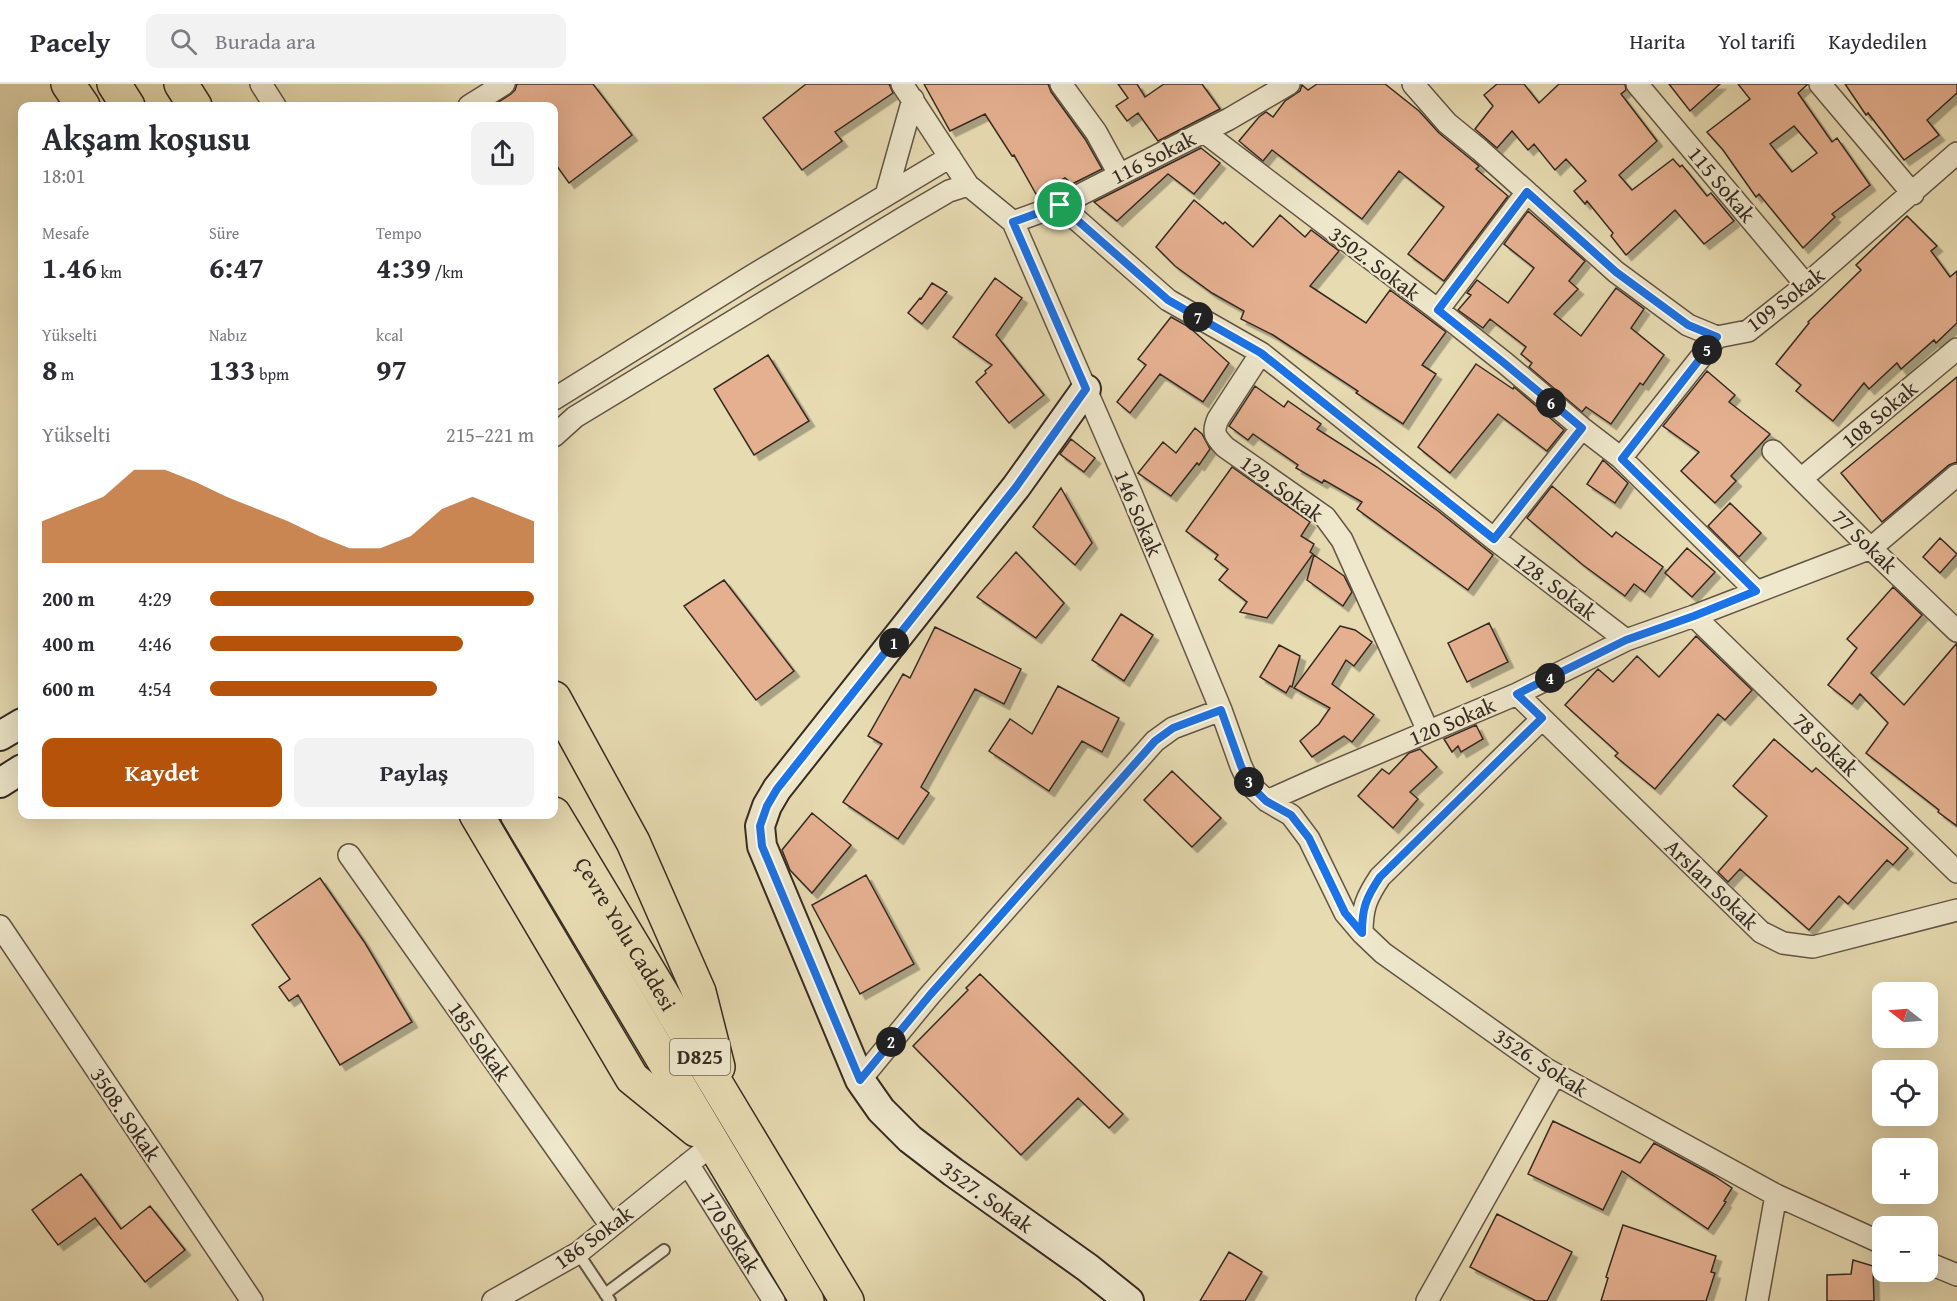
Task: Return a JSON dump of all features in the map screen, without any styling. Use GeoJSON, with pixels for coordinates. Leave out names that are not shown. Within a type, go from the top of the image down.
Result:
{"type":"FeatureCollection","features":[{"type":"Feature","properties":{"kind":"highway"},"geometry":{"type":"LineString","coordinates":[[55,84],[65,102]]}},
{"type":"Feature","properties":{"kind":"highway"},"geometry":{"type":"LineString","coordinates":[[68,84],[80,102]]}},
{"type":"Feature","properties":{"kind":"highway"},"geometry":{"type":"LineString","coordinates":[[81,84],[92,102]]}},
{"type":"Feature","properties":{"kind":"highway"},"geometry":{"type":"LineString","coordinates":[[114,84],[125,102]]}},
{"type":"Feature","properties":{"kind":"highway"},"geometry":{"type":"LineString","coordinates":[[135,84],[145,102]]}},
{"type":"Feature","properties":{"kind":"highway"},"geometry":{"type":"LineString","coordinates":[[181,84],[192,102]]}},
{"type":"Feature","properties":{"kind":"highway"},"geometry":{"type":"LineString","coordinates":[[558,705],[633,842],[699,992],[726,1101]]}},
{"type":"Feature","properties":{"kind":"highway"},"geometry":{"type":"LineString","coordinates":[[479,819],[632,1078],[713,1144]]}},
{"type":"Feature","properties":{"kind":"highway","name":"Çevre Yolu Caddesi"},"geometry":{"type":"LineString","coordinates":[[520,819],[807,1301]]}},
{"type":"Feature","properties":{"kind":"highway","name":"Çevre Yolu Caddesi"},"geometry":{"type":"LineString","coordinates":[[557,819],[847,1301]]}},
{"type":"Feature","properties":{"kind":"street"},"geometry":{"type":"LineString","coordinates":[[261,84],[272,102]]}},
{"type":"Feature","properties":{"kind":"street"},"geometry":{"type":"LineString","coordinates":[[475,102],[504,84]]}},
{"type":"Feature","properties":{"kind":"street"},"geometry":{"type":"LineString","coordinates":[[1061,84],[1096,132],[1119,174]]}},
{"type":"Feature","properties":{"kind":"street","name":"116 Sokak"},"geometry":{"type":"LineString","coordinates":[[1013,222],[1060,205],[1229,119],[1289,84]]}},
{"type":"Feature","properties":{"kind":"street","name":"109 Sokak"},"geometry":{"type":"LineString","coordinates":[[1413,84],[1447,123],[1616,272],[1688,325],[1717,337],[1748,331],[1913,194],[1957,153]]}},
{"type":"Feature","properties":{"kind":"street","name":"115 Sokak"},"geometry":{"type":"LineString","coordinates":[[1637,84],[1806,285]]}},
{"type":"Feature","properties":{"kind":"street"},"geometry":{"type":"LineString","coordinates":[[1820,84],[1913,194]]}},
{"type":"Feature","properties":{"kind":"street"},"geometry":{"type":"LineString","coordinates":[[907,92],[968,186],[1013,222]]}},
{"type":"Feature","properties":{"kind":"street"},"geometry":{"type":"LineString","coordinates":[[886,195],[907,92]]}},
{"type":"Feature","properties":{"kind":"street","name":"3502. Sokak"},"geometry":{"type":"LineString","coordinates":[[1204,132],[1438,310],[1622,459],[1756,591]]}},
{"type":"Feature","properties":{"kind":"street"},"geometry":{"type":"LineString","coordinates":[[558,397],[950,158]]}},
{"type":"Feature","properties":{"kind":"street"},"geometry":{"type":"LineString","coordinates":[[558,432],[574,417],[908,215],[949,191],[968,186]]}},
{"type":"Feature","properties":{"kind":"street"},"geometry":{"type":"LineString","coordinates":[[1438,310],[1527,192]]}},
{"type":"Feature","properties":{"kind":"street","name":"128. Sokak"},"geometry":{"type":"LineString","coordinates":[[1060,205],[1168,300],[1261,353],[1494,539],[1626,640]]}},
{"type":"Feature","properties":{"kind":"street","name":"146 Sokak"},"geometry":{"type":"LineString","coordinates":[[1013,222],[1221,710],[1241,766],[1250,785],[1266,801]]}},
{"type":"Feature","properties":{"kind":"street"},"geometry":{"type":"LineString","coordinates":[[1622,459],[1717,337]]}},
{"type":"Feature","properties":{"kind":"street","name":"108 Sokak"},"geometry":{"type":"LineString","coordinates":[[1801,479],[1957,349]]}},
{"type":"Feature","properties":{"kind":"street","name":"129. Sokak"},"geometry":{"type":"LineString","coordinates":[[1261,353],[1218,419],[1214,428],[1216,436],[1225,447],[1325,517],[1342,540],[1428,731]]}},
{"type":"Feature","properties":{"kind":"street","name":"3527. Sokak"},"geometry":{"type":"LineString","coordinates":[[1086,389],[1016,487],[777,789],[767,806],[760,826],[762,846],[860,1080],[881,1110],[910,1139],[1088,1268],[1129,1301]]}},
{"type":"Feature","properties":{"kind":"street"},"geometry":{"type":"LineString","coordinates":[[1494,539],[1582,428]]}},
{"type":"Feature","properties":{"kind":"street","name":"77 Sokak"},"geometry":{"type":"LineString","coordinates":[[1773,451],[1957,631]]}},
{"type":"Feature","properties":{"kind":"street","name":"120 Sokak"},"geometry":{"type":"LineString","coordinates":[[1266,801],[1517,694],[1626,640],[1871,548],[1957,476]]}},
{"type":"Feature","properties":{"kind":"street","name":"78 Sokak"},"geometry":{"type":"LineString","coordinates":[[1694,616],[1957,872]]}},
{"type":"Feature","properties":{"kind":"street","name":"Arslan Sokak"},"geometry":{"type":"LineString","coordinates":[[1517,694],[1761,932],[1783,943],[1813,947],[1957,910]]}},
{"type":"Feature","properties":{"kind":"street"},"geometry":{"type":"LineString","coordinates":[[860,1080],[930,995],[1155,741],[1173,728],[1221,710]]}},
{"type":"Feature","properties":{"kind":"street"},"geometry":{"type":"LineString","coordinates":[[1362,933],[1362,914],[1367,897],[1380,877],[1542,718]]}},
{"type":"Feature","properties":{"kind":"street"},"geometry":{"type":"LineString","coordinates":[[0,736],[18,725]]}},
{"type":"Feature","properties":{"kind":"street"},"geometry":{"type":"LineString","coordinates":[[0,783],[18,772]]}},
{"type":"Feature","properties":{"kind":"street","name":"3526. Sokak"},"geometry":{"type":"LineString","coordinates":[[1266,801],[1291,815],[1309,838],[1345,913],[1383,953],[1555,1074],[1776,1195],[1872,1238]]}},
{"type":"Feature","properties":{"kind":"street","name":"185 Sokak"},"geometry":{"type":"LineString","coordinates":[[350,855],[611,1226]]}},
{"type":"Feature","properties":{"kind":"street","name":"3508. Sokak"},"geometry":{"type":"LineString","coordinates":[[0,926],[252,1301]]}},
{"type":"Feature","properties":{"kind":"street"},"geometry":{"type":"LineString","coordinates":[[1427,1301],[1555,1074]]}},
{"type":"Feature","properties":{"kind":"street","name":"186 Sokak"},"geometry":{"type":"LineString","coordinates":[[493,1301],[578,1253],[713,1144]]}},
{"type":"Feature","properties":{"kind":"street","name":"170 Sokak"},"geometry":{"type":"LineString","coordinates":[[688,1164],[774,1301]]}},
{"type":"Feature","properties":{"kind":"street"},"geometry":{"type":"LineString","coordinates":[[1757,1301],[1776,1195]]}},
{"type":"Feature","properties":{"kind":"street"},"geometry":{"type":"LineString","coordinates":[[1938,1267],[1957,1275]]}},
{"type":"Feature","properties":{"kind":"lane"},"geometry":{"type":"LineString","coordinates":[[578,1253],[607,1298],[664,1250]]}},
{"type":"Feature","properties":{"kind":"building"},"geometry":{"type":"Polygon","coordinates":[[[517,84],[593,84],[632,135],[569,183],[558,168],[558,102],[498,102],[515,90],[517,84]]]}},
{"type":"Feature","properties":{"kind":"building"},"geometry":{"type":"Polygon","coordinates":[[[806,84],[889,84],[893,93],[835,132],[842,141],[802,170],[763,118],[806,84]]]}},
{"type":"Feature","properties":{"kind":"building"},"geometry":{"type":"Polygon","coordinates":[[[924,84],[1048,84],[1102,169],[1072,184],[1065,178],[1036,194],[1014,155],[1012,156],[985,114],[950,131],[924,84]]]}},
{"type":"Feature","properties":{"kind":"building"},"geometry":{"type":"Polygon","coordinates":[[[1118,84],[1137,84],[1145,97],[1164,84],[1202,84],[1220,109],[1158,141],[1138,113],[1127,121],[1116,106],[1128,98],[1118,84]]]}},
{"type":"Feature","properties":{"kind":"building"},"geometry":{"type":"Polygon","coordinates":[[[1317,84],[1385,84],[1419,111],[1439,133],[1479,166],[1476,169],[1508,196],[1444,281],[1408,254],[1444,207],[1399,171],[1362,219],[1272,150],[1263,161],[1239,141],[1266,112],[1273,117],[1285,101],[1300,91],[1302,85],[1308,90],[1317,84]]]}},
{"type":"Feature","properties":{"kind":"building"},"geometry":{"type":"Polygon","coordinates":[[[1497,84],[1524,84],[1539,103],[1559,84],[1625,84],[1626,90],[1621,94],[1657,141],[1619,175],[1632,190],[1673,159],[1680,167],[1682,165],[1707,196],[1711,193],[1734,221],[1704,244],[1675,210],[1626,255],[1611,236],[1613,233],[1587,201],[1585,204],[1574,191],[1586,181],[1566,159],[1555,170],[1534,144],[1528,150],[1512,131],[1497,148],[1475,129],[1493,106],[1484,95],[1497,84]]]}},
{"type":"Feature","properties":{"kind":"building"},"geometry":{"type":"Polygon","coordinates":[[[1669,84],[1720,84],[1690,111],[1669,84]]]}},
{"type":"Feature","properties":{"kind":"building"},"geometry":{"type":"Polygon","coordinates":[[[1738,84],[1808,84],[1798,93],[1832,142],[1837,138],[1870,185],[1832,214],[1835,217],[1803,248],[1759,194],[1756,197],[1723,150],[1707,132],[1750,99],[1738,84]],[[1794,126],[1770,144],[1792,172],[1817,153],[1794,126]]]}},
{"type":"Feature","properties":{"kind":"building"},"geometry":{"type":"Polygon","coordinates":[[[1845,84],[1957,84],[1957,93],[1927,120],[1939,135],[1904,160],[1868,113],[1866,115],[1845,84]]]}},
{"type":"Feature","properties":{"kind":"building"},"geometry":{"type":"Polygon","coordinates":[[[1201,148],[1220,163],[1194,194],[1168,174],[1117,221],[1094,202],[1201,148]]]}},
{"type":"Feature","properties":{"kind":"building"},"geometry":{"type":"Polygon","coordinates":[[[1194,200],[1223,224],[1225,222],[1253,247],[1280,215],[1305,237],[1311,230],[1339,251],[1310,286],[1366,323],[1390,290],[1446,332],[1422,365],[1436,374],[1403,424],[1356,393],[1358,391],[1273,335],[1241,319],[1244,311],[1212,293],[1175,266],[1156,247],[1194,200]]]}},
{"type":"Feature","properties":{"kind":"building"},"geometry":{"type":"Polygon","coordinates":[[[1528,211],[1585,261],[1569,281],[1578,289],[1554,314],[1581,336],[1616,288],[1644,309],[1631,328],[1664,355],[1643,385],[1640,383],[1611,424],[1586,407],[1582,412],[1529,367],[1532,363],[1521,354],[1526,347],[1490,319],[1483,328],[1458,310],[1471,295],[1467,293],[1477,280],[1508,303],[1534,268],[1504,244],[1528,211]]]}},
{"type":"Feature","properties":{"kind":"building"},"geometry":{"type":"Polygon","coordinates":[[[1907,216],[1937,246],[1931,251],[1950,277],[1957,271],[1957,323],[1936,343],[1934,340],[1901,369],[1897,363],[1869,389],[1864,383],[1833,421],[1796,391],[1801,385],[1776,364],[1808,322],[1861,270],[1856,265],[1907,216]]]}},
{"type":"Feature","properties":{"kind":"building"},"geometry":{"type":"Polygon","coordinates":[[[995,278],[1022,298],[996,335],[1044,395],[1009,423],[976,382],[992,365],[953,337],[995,278]]]}},
{"type":"Feature","properties":{"kind":"building"},"geometry":{"type":"Polygon","coordinates":[[[932,283],[947,292],[922,324],[908,313],[932,283]]]}},
{"type":"Feature","properties":{"kind":"building"},"geometry":{"type":"Polygon","coordinates":[[[1171,317],[1189,327],[1229,363],[1203,402],[1160,374],[1130,413],[1117,402],[1146,365],[1138,359],[1171,317]]]}},
{"type":"Feature","properties":{"kind":"building"},"geometry":{"type":"Polygon","coordinates":[[[768,355],[809,421],[754,455],[714,389],[768,355]]]}},
{"type":"Feature","properties":{"kind":"building"},"geometry":{"type":"Polygon","coordinates":[[[1476,364],[1513,389],[1514,387],[1564,430],[1547,451],[1498,414],[1450,473],[1418,447],[1476,364]]]}},
{"type":"Feature","properties":{"kind":"building"},"geometry":{"type":"Polygon","coordinates":[[[1707,371],[1735,395],[1729,402],[1770,434],[1731,476],[1736,481],[1715,503],[1681,471],[1699,452],[1663,426],[1707,371]]]}},
{"type":"Feature","properties":{"kind":"building"},"geometry":{"type":"Polygon","coordinates":[[[1957,377],[1957,462],[1949,465],[1882,522],[1841,473],[1957,377]]]}},
{"type":"Feature","properties":{"kind":"building"},"geometry":{"type":"Polygon","coordinates":[[[1255,386],[1284,407],[1288,401],[1321,424],[1317,429],[1377,467],[1438,511],[1493,555],[1468,590],[1357,509],[1362,502],[1324,480],[1322,483],[1296,468],[1298,465],[1253,434],[1248,440],[1229,426],[1255,386]]]}},
{"type":"Feature","properties":{"kind":"building"},"geometry":{"type":"Polygon","coordinates":[[[1195,428],[1202,434],[1210,449],[1171,496],[1138,473],[1163,442],[1176,453],[1195,428]]]}},
{"type":"Feature","properties":{"kind":"building"},"geometry":{"type":"Polygon","coordinates":[[[1071,439],[1095,458],[1084,472],[1060,454],[1071,439]]]}},
{"type":"Feature","properties":{"kind":"building"},"geometry":{"type":"Polygon","coordinates":[[[1603,460],[1628,483],[1615,503],[1587,484],[1603,460]]]}},
{"type":"Feature","properties":{"kind":"building"},"geometry":{"type":"Polygon","coordinates":[[[1232,467],[1310,522],[1301,536],[1314,544],[1310,552],[1313,554],[1267,618],[1240,612],[1247,602],[1219,580],[1228,569],[1215,559],[1218,555],[1186,531],[1232,467]]]}},
{"type":"Feature","properties":{"kind":"building"},"geometry":{"type":"Polygon","coordinates":[[[1552,486],[1612,537],[1616,532],[1663,567],[1645,592],[1634,584],[1625,596],[1583,565],[1527,518],[1552,486]]]}},
{"type":"Feature","properties":{"kind":"building"},"geometry":{"type":"Polygon","coordinates":[[[1061,488],[1092,543],[1075,565],[1033,527],[1061,488]]]}},
{"type":"Feature","properties":{"kind":"building"},"geometry":{"type":"Polygon","coordinates":[[[1730,503],[1761,533],[1739,557],[1708,526],[1730,503]]]}},
{"type":"Feature","properties":{"kind":"building"},"geometry":{"type":"Polygon","coordinates":[[[1940,538],[1957,554],[1940,573],[1923,557],[1940,538]]]}},
{"type":"Feature","properties":{"kind":"building"},"geometry":{"type":"Polygon","coordinates":[[[1687,548],[1715,572],[1692,597],[1665,573],[1687,548]]]}},
{"type":"Feature","properties":{"kind":"building"},"geometry":{"type":"Polygon","coordinates":[[[1016,552],[1064,603],[1036,638],[977,597],[1016,552]]]}},
{"type":"Feature","properties":{"kind":"building"},"geometry":{"type":"Polygon","coordinates":[[[1314,555],[1344,576],[1352,592],[1343,606],[1307,580],[1314,555]]]}},
{"type":"Feature","properties":{"kind":"building"},"geometry":{"type":"Polygon","coordinates":[[[724,580],[794,671],[756,700],[684,606],[724,580]]]}},
{"type":"Feature","properties":{"kind":"building"},"geometry":{"type":"Polygon","coordinates":[[[1893,587],[1922,615],[1871,673],[1904,705],[1957,643],[1957,826],[1866,753],[1888,723],[1860,694],[1852,704],[1828,685],[1857,648],[1847,639],[1893,587]]]}},
{"type":"Feature","properties":{"kind":"building"},"geometry":{"type":"Polygon","coordinates":[[[1121,614],[1153,635],[1124,681],[1092,660],[1121,614]]]}},
{"type":"Feature","properties":{"kind":"building"},"geometry":{"type":"Polygon","coordinates":[[[1489,623],[1508,662],[1467,682],[1448,643],[1489,623]]]}},
{"type":"Feature","properties":{"kind":"building"},"geometry":{"type":"Polygon","coordinates":[[[1340,626],[1355,630],[1372,642],[1354,666],[1346,660],[1332,684],[1374,715],[1352,742],[1344,736],[1312,757],[1300,741],[1319,724],[1330,708],[1294,688],[1340,626]]]}},
{"type":"Feature","properties":{"kind":"building"},"geometry":{"type":"Polygon","coordinates":[[[935,627],[1021,669],[1004,704],[975,689],[921,787],[929,793],[898,839],[843,802],[882,744],[868,736],[903,674],[910,678],[935,627]]]}},
{"type":"Feature","properties":{"kind":"building"},"geometry":{"type":"Polygon","coordinates":[[[1696,636],[1752,690],[1725,720],[1718,714],[1655,789],[1615,756],[1618,753],[1565,705],[1598,669],[1613,682],[1637,656],[1659,677],[1696,636]]]}},
{"type":"Feature","properties":{"kind":"building"},"geometry":{"type":"Polygon","coordinates":[[[1279,645],[1300,656],[1292,687],[1290,686],[1286,693],[1260,677],[1279,645]]]}},
{"type":"Feature","properties":{"kind":"building"},"geometry":{"type":"Polygon","coordinates":[[[1058,686],[1119,718],[1102,752],[1082,741],[1049,791],[989,751],[1010,719],[1032,734],[1058,686]]]}},
{"type":"Feature","properties":{"kind":"building"},"geometry":{"type":"Polygon","coordinates":[[[1476,725],[1483,739],[1461,752],[1458,746],[1452,752],[1444,739],[1476,725]]]}},
{"type":"Feature","properties":{"kind":"building"},"geometry":{"type":"Polygon","coordinates":[[[1774,739],[1812,772],[1816,768],[1908,848],[1893,865],[1887,860],[1848,904],[1839,896],[1809,930],[1740,869],[1728,882],[1718,872],[1767,816],[1733,786],[1774,739]]]}},
{"type":"Feature","properties":{"kind":"building"},"geometry":{"type":"Polygon","coordinates":[[[1420,749],[1437,767],[1410,792],[1418,799],[1393,828],[1358,796],[1382,769],[1389,774],[1409,753],[1420,749]]]}},
{"type":"Feature","properties":{"kind":"building"},"geometry":{"type":"Polygon","coordinates":[[[1172,771],[1221,818],[1192,847],[1144,800],[1172,771]]]}},
{"type":"Feature","properties":{"kind":"building"},"geometry":{"type":"Polygon","coordinates":[[[812,813],[851,845],[812,893],[790,870],[782,850],[812,813]]]}},
{"type":"Feature","properties":{"kind":"building"},"geometry":{"type":"Polygon","coordinates":[[[866,875],[914,964],[860,994],[812,905],[866,875]]]}},
{"type":"Feature","properties":{"kind":"building"},"geometry":{"type":"Polygon","coordinates":[[[320,878],[365,943],[412,1022],[340,1065],[298,995],[289,1001],[279,987],[290,979],[252,925],[320,878]]]}},
{"type":"Feature","properties":{"kind":"building"},"geometry":{"type":"Polygon","coordinates":[[[980,974],[1123,1114],[1109,1128],[1078,1098],[1021,1155],[913,1046],[968,990],[966,988],[980,974]]]}},
{"type":"Feature","properties":{"kind":"building"},"geometry":{"type":"Polygon","coordinates":[[[1553,1121],[1640,1163],[1654,1143],[1732,1188],[1724,1201],[1726,1202],[1708,1229],[1622,1171],[1603,1210],[1528,1174],[1553,1121]]]}},
{"type":"Feature","properties":{"kind":"building"},"geometry":{"type":"Polygon","coordinates":[[[81,1174],[121,1229],[150,1206],[185,1250],[145,1282],[95,1218],[58,1245],[32,1210],[81,1174]]]}},
{"type":"Feature","properties":{"kind":"building"},"geometry":{"type":"Polygon","coordinates":[[[1497,1214],[1572,1252],[1547,1301],[1536,1301],[1470,1267],[1497,1214]]]}},
{"type":"Feature","properties":{"kind":"building"},"geometry":{"type":"Polygon","coordinates":[[[1623,1225],[1716,1256],[1711,1272],[1715,1273],[1706,1301],[1601,1301],[1608,1278],[1606,1277],[1623,1225]]]}},
{"type":"Feature","properties":{"kind":"building"},"geometry":{"type":"Polygon","coordinates":[[[1229,1252],[1262,1272],[1245,1301],[1200,1301],[1229,1252]]]}},
{"type":"Feature","properties":{"kind":"building"},"geometry":{"type":"Polygon","coordinates":[[[1853,1260],[1872,1266],[1874,1301],[1827,1301],[1827,1275],[1851,1274],[1853,1260]]]}},
{"type":"Feature","properties":{"kind":"route"},"geometry":{"type":"LineString","coordinates":[[1527,192],[1616,272],[1688,325],[1717,337],[1622,459],[1756,591],[1626,640],[1517,694],[1542,718],[1380,877],[1367,897],[1362,914],[1362,933],[1345,913],[1309,838],[1291,815],[1266,801],[1250,785],[1221,710],[1173,728],[1155,741],[930,995],[860,1080],[762,846],[760,826],[767,806],[777,789],[1016,487],[1086,389],[1013,222],[1060,205],[1168,300],[1261,353],[1494,539],[1582,428],[1438,310],[1527,192]]}}]}
